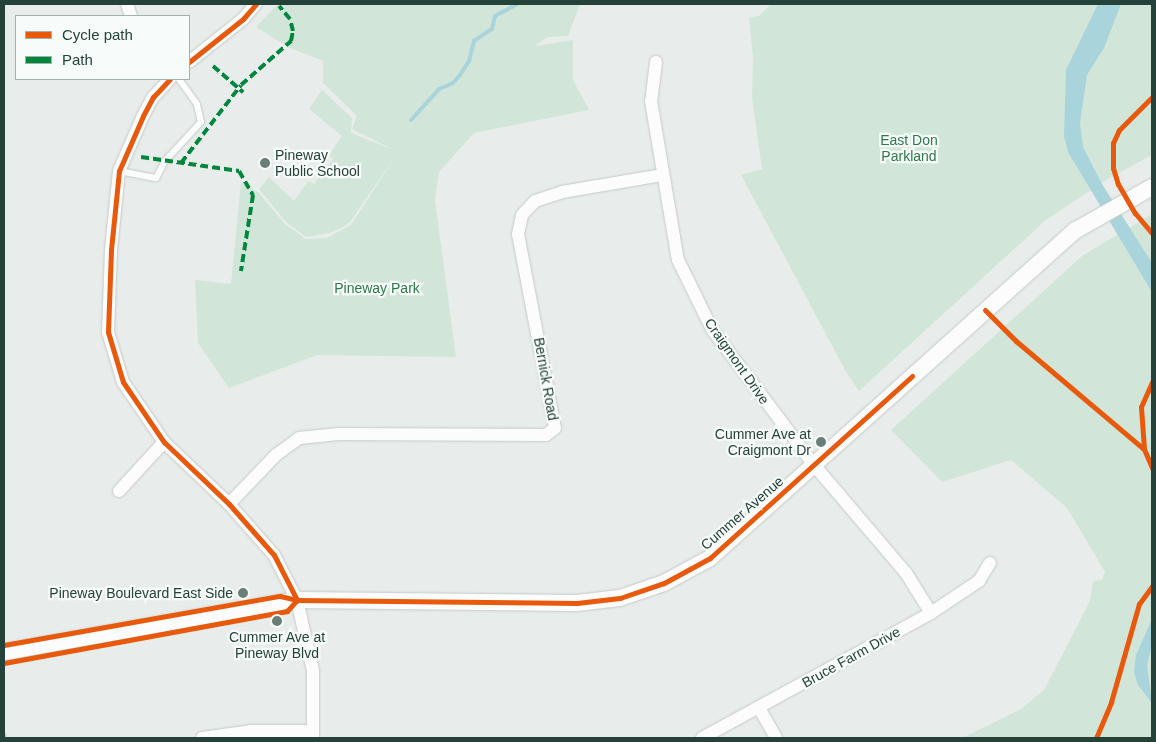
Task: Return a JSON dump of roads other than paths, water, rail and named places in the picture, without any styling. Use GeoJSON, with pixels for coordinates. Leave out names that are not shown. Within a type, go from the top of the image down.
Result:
{"type":"FeatureCollection","features":[{"type":"Feature","properties":{"kind":"street"},"geometry":{"type":"LineString","coordinates":[[190,61],[243,19],[256,4]]}},
{"type":"Feature","properties":{"kind":"street","name":"Craigmont Drive"},"geometry":{"type":"LineString","coordinates":[[656,62],[651,101],[662,175],[678,260],[713,331],[814,465],[906,572],[931,613]]}},
{"type":"Feature","properties":{"kind":"street"},"geometry":{"type":"LineString","coordinates":[[169,80],[146,110],[119,171],[111,250],[108,332],[123,382],[164,442],[229,504],[274,555],[297,600],[314,671],[313,735],[251,731],[202,738]]}},
{"type":"Feature","properties":{"kind":"street","name":"Bernick Road"},"geometry":{"type":"LineString","coordinates":[[229,504],[276,454],[299,438],[339,434],[546,435],[555,428],[518,234],[522,215],[535,201],[562,192],[662,175]]}},
{"type":"Feature","properties":{"kind":"street","name":"Cummer Avenue"},"geometry":{"type":"LineString","coordinates":[[4,652],[297,600],[577,603],[620,598],[664,583],[710,558],[1076,230],[1152,187]]}},
{"type":"Feature","properties":{"kind":"street"},"geometry":{"type":"LineString","coordinates":[[119,491],[164,442]]}},
{"type":"Feature","properties":{"kind":"street","name":"Bruce Farm Drive"},"geometry":{"type":"LineString","coordinates":[[702,738],[931,613],[979,581],[990,563]]}},
{"type":"Feature","properties":{"kind":"street"},"geometry":{"type":"LineString","coordinates":[[758,708],[776,738]]}},
{"type":"Feature","properties":{"kind":"lane"},"geometry":{"type":"LineString","coordinates":[[119,171],[156,178],[165,161],[200,122],[197,104],[180,80]]}},
{"type":"Feature","properties":{"kind":"water"},"geometry":{"type":"Polygon","coordinates":[[[1098,4],[1121,4],[1104,48],[1087,75],[1080,123],[1083,147],[1102,184],[1152,263],[1152,292],[1068,152],[1064,136],[1066,70],[1098,4]]]}},
{"type":"Feature","properties":{"kind":"water"},"geometry":{"type":"Polygon","coordinates":[[[1152,619],[1152,645],[1147,665],[1152,703],[1138,685],[1134,672],[1136,655],[1152,619]]]}},
{"type":"Feature","properties":{"kind":"waterway"},"geometry":{"type":"LineString","coordinates":[[411,120],[439,89],[453,83],[460,75],[469,61],[474,41],[492,29],[495,16],[518,4]]}},
{"type":"Feature","properties":{"kind":"railway"},"geometry":{"type":"LineString","coordinates":[[4,733],[5,738]]}},
{"type":"Feature","properties":{"kind":"place","name":"Pineway Public School"},"geometry":{"type":"Point","coordinates":[265,163]}},
{"type":"Feature","properties":{"kind":"place","name":"Cummer Ave at Craigmont Dr"},"geometry":{"type":"Point","coordinates":[821,442]}},
{"type":"Feature","properties":{"kind":"place","name":"Pineway Boulevard East Side"},"geometry":{"type":"Point","coordinates":[243,593]}},
{"type":"Feature","properties":{"kind":"place","name":"Cummer Ave at Pineway Blvd"},"geometry":{"type":"Point","coordinates":[277,621]}},
{"type":"Feature","properties":{"kind":"park label","name":"East Don Parkland"},"geometry":{"type":"Point","coordinates":[909,148]}},
{"type":"Feature","properties":{"kind":"park label","name":"Pineway Park"},"geometry":{"type":"Point","coordinates":[377,288]}}]}
